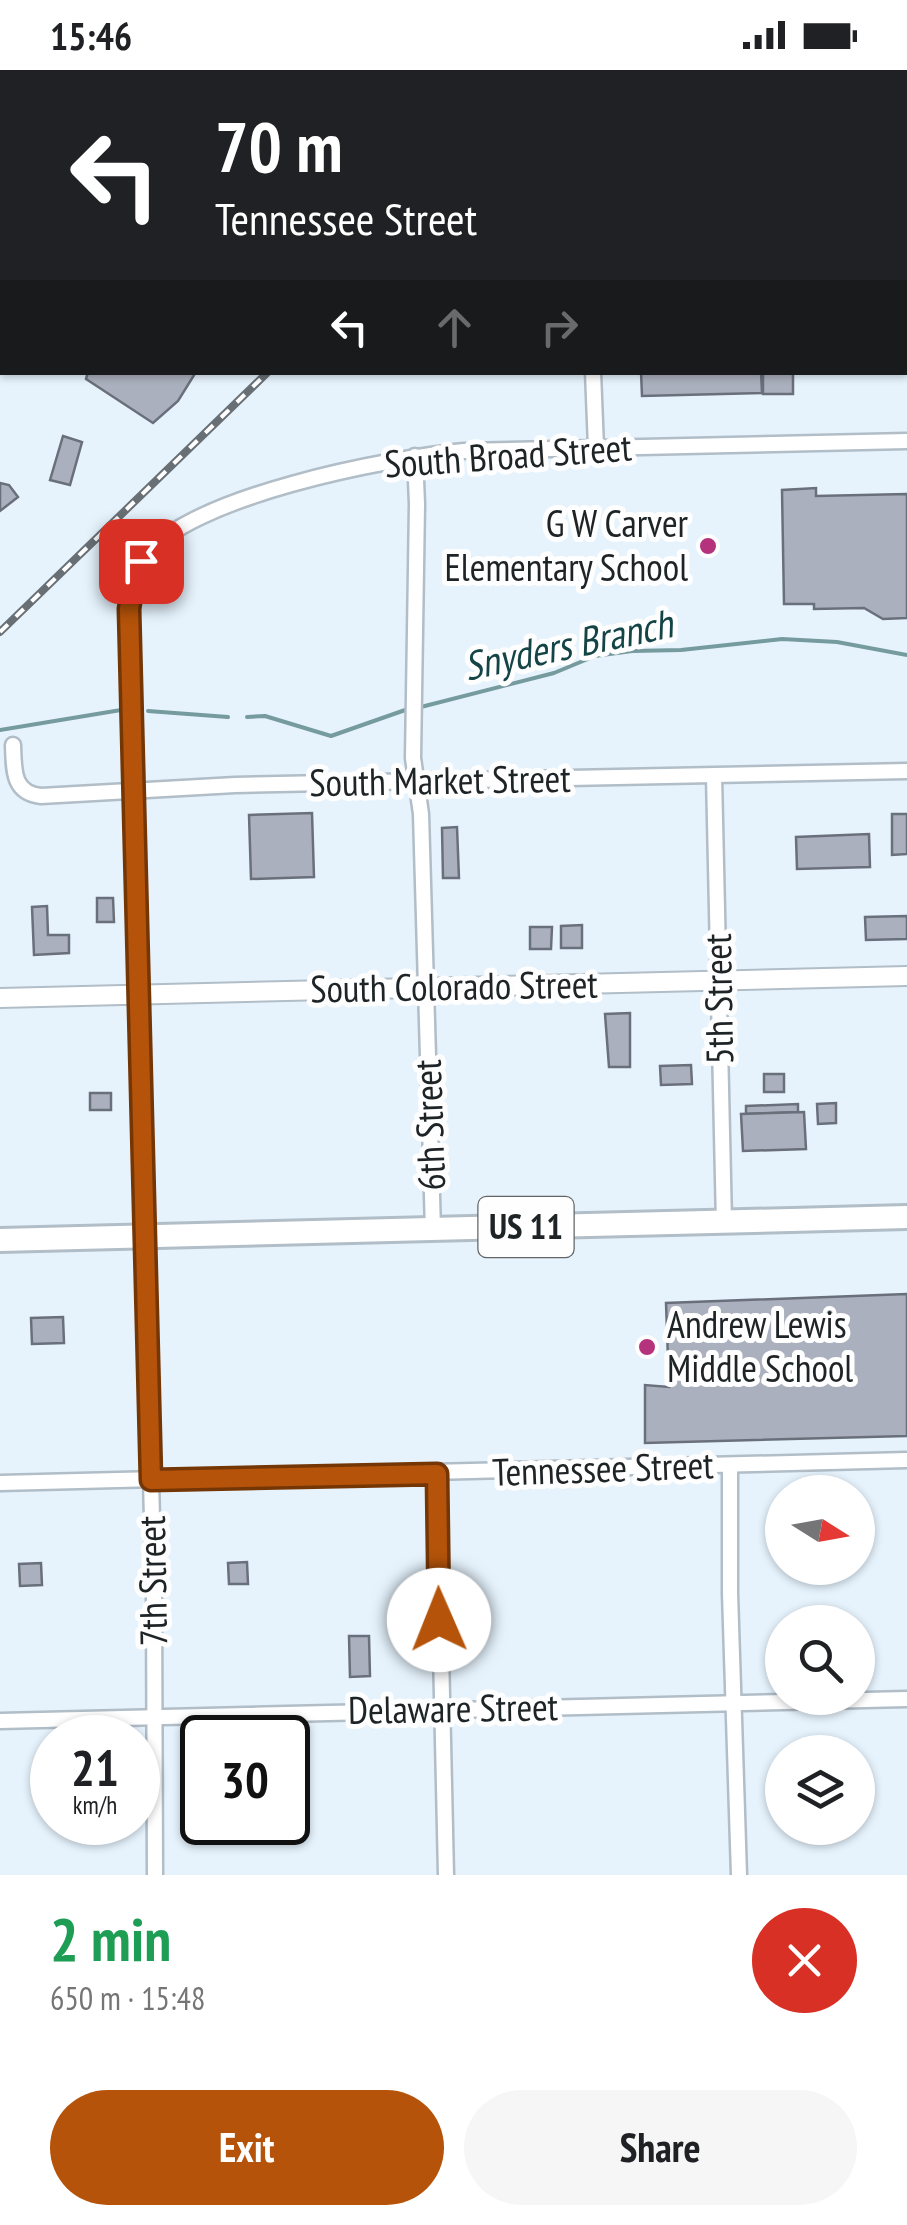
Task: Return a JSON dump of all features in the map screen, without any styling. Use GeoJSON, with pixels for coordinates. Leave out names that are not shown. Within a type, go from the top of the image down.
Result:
{"type":"FeatureCollection","features":[{"type":"Feature","properties":{"kind":"main road","name":"US 11"},"geometry":{"type":"LineString","coordinates":[[0,1240],[907,1216]]}},
{"type":"Feature","properties":{"kind":"street"},"geometry":{"type":"LineString","coordinates":[[592,375],[596,448]]}},
{"type":"Feature","properties":{"kind":"street","name":"South Broad Street"},"geometry":{"type":"LineString","coordinates":[[130,627],[130,592],[141,561],[167,535],[219,508],[303,482],[415,456],[464,451],[907,441]]}},
{"type":"Feature","properties":{"kind":"street","name":"6th Street"},"geometry":{"type":"LineString","coordinates":[[415,456],[418,504],[414,781],[422,814],[433,1230]]}},
{"type":"Feature","properties":{"kind":"street","name":"7th Street"},"geometry":{"type":"LineString","coordinates":[[130,627],[154,1715]]}},
{"type":"Feature","properties":{"kind":"street","name":"South Market Street"},"geometry":{"type":"LineString","coordinates":[[13,745],[15,778],[34,796],[135,789],[414,781],[907,771]]}},
{"type":"Feature","properties":{"kind":"street","name":"5th Street"},"geometry":{"type":"LineString","coordinates":[[714,776],[724,1222]]}},
{"type":"Feature","properties":{"kind":"street","name":"South Colorado Street"},"geometry":{"type":"LineString","coordinates":[[0,998],[907,976]]}},
{"type":"Feature","properties":{"kind":"street","name":"Tennessee Street"},"geometry":{"type":"LineString","coordinates":[[0,1483],[907,1460]]}},
{"type":"Feature","properties":{"kind":"street"},"geometry":{"type":"LineString","coordinates":[[730,1465],[740,1875]]}},
{"type":"Feature","properties":{"kind":"street"},"geometry":{"type":"LineString","coordinates":[[437,1474],[446,1875]]}},
{"type":"Feature","properties":{"kind":"street","name":"Delaware Street"},"geometry":{"type":"LineString","coordinates":[[160,1717],[907,1699]]}},
{"type":"Feature","properties":{"kind":"street","name":"Delaware Street"},"geometry":{"type":"LineString","coordinates":[[0,1721],[30,1720]]}},
{"type":"Feature","properties":{"kind":"street","name":"7th Street"},"geometry":{"type":"LineString","coordinates":[[155,1845],[155,1875]]}},
{"type":"Feature","properties":{"kind":"building"},"geometry":{"type":"Polygon","coordinates":[[[87,375],[194,375],[178,401],[153,423],[86,379],[87,375]]]}},
{"type":"Feature","properties":{"kind":"building"},"geometry":{"type":"Polygon","coordinates":[[[641,375],[761,375],[762,393],[642,396],[641,375]]]}},
{"type":"Feature","properties":{"kind":"building"},"geometry":{"type":"Polygon","coordinates":[[[763,375],[793,375],[793,394],[763,394],[763,375]]]}},
{"type":"Feature","properties":{"kind":"building"},"geometry":{"type":"Polygon","coordinates":[[[63,436],[82,442],[70,485],[50,480],[63,436]]]}},
{"type":"Feature","properties":{"kind":"building"},"geometry":{"type":"Polygon","coordinates":[[[0,483],[9,485],[18,497],[0,511],[0,483]]]}},
{"type":"Feature","properties":{"kind":"building"},"geometry":{"type":"Polygon","coordinates":[[[816,488],[816,496],[907,494],[907,618],[883,619],[864,608],[814,609],[814,604],[784,604],[782,490],[816,488]]]}},
{"type":"Feature","properties":{"kind":"building"},"geometry":{"type":"Polygon","coordinates":[[[312,813],[314,877],[251,879],[249,815],[312,813]]]}},
{"type":"Feature","properties":{"kind":"building"},"geometry":{"type":"Polygon","coordinates":[[[892,814],[907,814],[907,854],[892,855],[892,814]]]}},
{"type":"Feature","properties":{"kind":"building"},"geometry":{"type":"Polygon","coordinates":[[[457,827],[459,878],[443,878],[442,828],[457,827]]]}},
{"type":"Feature","properties":{"kind":"building"},"geometry":{"type":"Polygon","coordinates":[[[869,834],[870,867],[797,869],[796,837],[869,834]]]}},
{"type":"Feature","properties":{"kind":"building"},"geometry":{"type":"Polygon","coordinates":[[[97,898],[113,898],[114,922],[97,922],[97,898]]]}},
{"type":"Feature","properties":{"kind":"building"},"geometry":{"type":"Polygon","coordinates":[[[47,906],[48,935],[69,935],[69,953],[34,955],[32,907],[47,906]]]}},
{"type":"Feature","properties":{"kind":"building"},"geometry":{"type":"Polygon","coordinates":[[[907,916],[907,939],[866,940],[865,917],[907,916]]]}},
{"type":"Feature","properties":{"kind":"building"},"geometry":{"type":"Polygon","coordinates":[[[582,925],[582,948],[561,948],[561,926],[582,925]]]}},
{"type":"Feature","properties":{"kind":"building"},"geometry":{"type":"Polygon","coordinates":[[[530,927],[552,927],[551,949],[530,949],[530,927]]]}},
{"type":"Feature","properties":{"kind":"building"},"geometry":{"type":"Polygon","coordinates":[[[630,1013],[630,1067],[609,1067],[605,1014],[630,1013]]]}},
{"type":"Feature","properties":{"kind":"building"},"geometry":{"type":"Polygon","coordinates":[[[691,1065],[692,1084],[661,1085],[660,1066],[691,1065]]]}},
{"type":"Feature","properties":{"kind":"building"},"geometry":{"type":"Polygon","coordinates":[[[764,1074],[784,1074],[784,1092],[764,1092],[764,1074]]]}},
{"type":"Feature","properties":{"kind":"building"},"geometry":{"type":"Polygon","coordinates":[[[90,1093],[111,1093],[111,1110],[90,1110],[90,1093]]]}},
{"type":"Feature","properties":{"kind":"building"},"geometry":{"type":"Polygon","coordinates":[[[836,1103],[836,1123],[818,1124],[817,1104],[836,1103]]]}},
{"type":"Feature","properties":{"kind":"building"},"geometry":{"type":"Polygon","coordinates":[[[798,1104],[798,1112],[746,1114],[746,1106],[798,1104]]]}},
{"type":"Feature","properties":{"kind":"building"},"geometry":{"type":"Polygon","coordinates":[[[804,1112],[806,1149],[743,1151],[741,1114],[804,1112]]]}},
{"type":"Feature","properties":{"kind":"building"},"geometry":{"type":"Polygon","coordinates":[[[907,1294],[907,1436],[645,1443],[645,1385],[669,1387],[666,1303],[907,1294]]]}},
{"type":"Feature","properties":{"kind":"building"},"geometry":{"type":"Polygon","coordinates":[[[63,1317],[64,1343],[32,1344],[31,1318],[63,1317]]]}},
{"type":"Feature","properties":{"kind":"building"},"geometry":{"type":"Polygon","coordinates":[[[247,1562],[248,1584],[229,1584],[228,1563],[247,1562]]]}},
{"type":"Feature","properties":{"kind":"building"},"geometry":{"type":"Polygon","coordinates":[[[41,1563],[42,1585],[20,1586],[19,1564],[41,1563]]]}},
{"type":"Feature","properties":{"kind":"building"},"geometry":{"type":"Polygon","coordinates":[[[349,1636],[369,1636],[370,1676],[350,1677],[349,1636]]]}},
{"type":"Feature","properties":{"kind":"waterway","name":"Snyders Branch"},"geometry":{"type":"LineString","coordinates":[[417,708],[554,673],[595,656],[632,651],[782,639],[837,642],[907,655]]}},
{"type":"Feature","properties":{"kind":"waterway","name":"Snyders Branch"},"geometry":{"type":"LineString","coordinates":[[247,717],[265,716],[331,736],[408,709]]}},
{"type":"Feature","properties":{"kind":"waterway","name":"Snyders Branch"},"geometry":{"type":"LineString","coordinates":[[0,730],[121,710]]}},
{"type":"Feature","properties":{"kind":"waterway","name":"Snyders Branch"},"geometry":{"type":"LineString","coordinates":[[148,711],[228,717]]}},
{"type":"Feature","properties":{"kind":"railway"},"geometry":{"type":"LineString","coordinates":[[0,632],[265,375]]}},
{"type":"Feature","properties":{"kind":"place","name":"G W Carver Elementary School"},"geometry":{"type":"Point","coordinates":[708,546]}},
{"type":"Feature","properties":{"kind":"place","name":"Andrew Lewis Middle School"},"geometry":{"type":"Point","coordinates":[647,1347]}},
{"type":"Feature","properties":{"kind":"route"},"geometry":{"type":"LineString","coordinates":[[141,561],[130,592],[129,609],[151,1480],[437,1474],[439,1620]]}}]}
